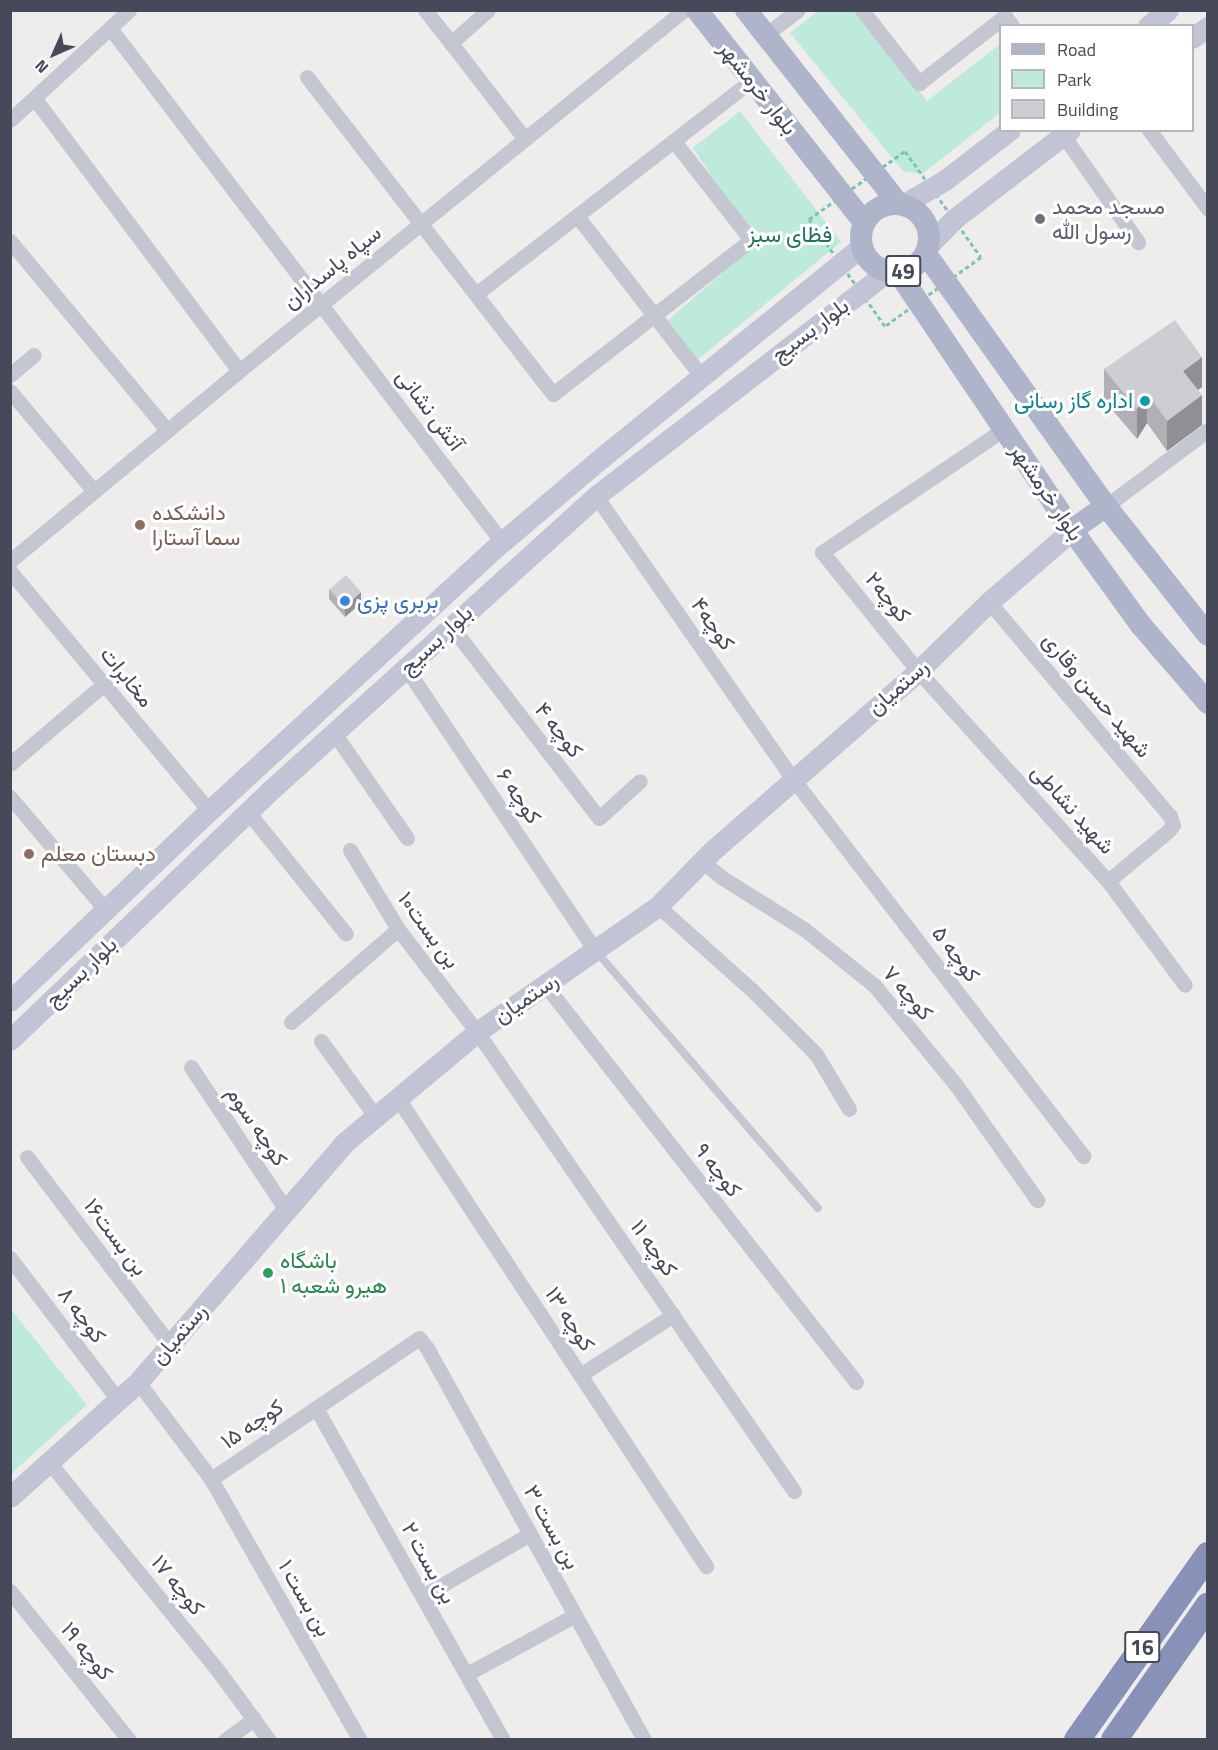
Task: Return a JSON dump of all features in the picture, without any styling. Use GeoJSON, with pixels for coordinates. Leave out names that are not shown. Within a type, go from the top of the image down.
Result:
{"type":"FeatureCollection","features":[{"type":"Feature","properties":{"kind":"highway","name":"16"},"geometry":{"type":"LineString","coordinates":[[1077,1740],[1208,1556]]}},
{"type":"Feature","properties":{"kind":"highway","name":"16"},"geometry":{"type":"LineString","coordinates":[[1114,1740],[1208,1606]]}},
{"type":"Feature","properties":{"kind":"main road","name":"بلوار خرمشهر"},"geometry":{"type":"LineString","coordinates":[[697,10],[864,222]]}},
{"type":"Feature","properties":{"kind":"main road","name":"بلوار خرمشهر"},"geometry":{"type":"LineString","coordinates":[[746,10],[901,204]]}},
{"type":"Feature","properties":{"kind":"main road"},"geometry":{"type":"LineString","coordinates":[[1150,24],[1168,10]]}},
{"type":"Feature","properties":{"kind":"main road"},"geometry":{"type":"LineString","coordinates":[[1194,37],[1208,27]]}},
{"type":"Feature","properties":{"kind":"main road"},"geometry":{"type":"LineString","coordinates":[[864,222],[878,208],[901,204],[931,188],[1007,132]]}},
{"type":"Feature","properties":{"kind":"main road","name":"49"},"geometry":{"type":"LineString","coordinates":[[864,222],[861,234],[862,246],[872,262],[893,272],[918,263],[954,219],[1066,133]]}},
{"type":"Feature","properties":{"kind":"main road","name":"49"},"geometry":{"type":"LineString","coordinates":[[901,204],[921,215],[930,235],[927,250]]}},
{"type":"Feature","properties":{"kind":"main road","name":"بلوار بسیج"},"geometry":{"type":"LineString","coordinates":[[10,1001],[209,811],[502,542],[701,376],[862,246]]}},
{"type":"Feature","properties":{"kind":"main road","name":"بلوار خرمشهر"},"geometry":{"type":"LineString","coordinates":[[927,250],[946,282],[1106,506],[1208,635]]}},
{"type":"Feature","properties":{"kind":"main road","name":"بلوار خرمشهر"},"geometry":{"type":"LineString","coordinates":[[893,272],[918,302],[1072,530],[1140,624],[1208,703]]}},
{"type":"Feature","properties":{"kind":"main road","name":"بلوار بسیج"},"geometry":{"type":"LineString","coordinates":[[10,1040],[248,812],[516,566],[596,496],[860,292],[893,272]]}},
{"type":"Feature","properties":{"kind":"main road"},"geometry":{"type":"LineString","coordinates":[[1072,530],[1106,506]]}},
{"type":"Feature","properties":{"kind":"main road","name":"رستمیان"},"geometry":{"type":"LineString","coordinates":[[10,1497],[138,1382],[344,1143],[477,1032],[658,906],[702,861],[918,671],[989,602],[1072,530]]}},
{"type":"Feature","properties":{"kind":"main road"},"geometry":{"type":"LineString","coordinates":[[502,542],[516,566]]}},
{"type":"Feature","properties":{"kind":"main road"},"geometry":{"type":"LineString","coordinates":[[106,910],[124,931]]}},
{"type":"Feature","properties":{"kind":"street"},"geometry":{"type":"LineString","coordinates":[[10,120],[129,10]]}},
{"type":"Feature","properties":{"kind":"street"},"geometry":{"type":"LineString","coordinates":[[425,10],[525,139]]}},
{"type":"Feature","properties":{"kind":"street"},"geometry":{"type":"LineString","coordinates":[[451,43],[488,10]]}},
{"type":"Feature","properties":{"kind":"street","name":"سپاه پاسداران"},"geometry":{"type":"LineString","coordinates":[[10,561],[93,490],[684,10]]}},
{"type":"Feature","properties":{"kind":"street"},"geometry":{"type":"LineString","coordinates":[[765,35],[798,10]]}},
{"type":"Feature","properties":{"kind":"street"},"geometry":{"type":"LineString","coordinates":[[862,10],[919,83],[1006,17]]}},
{"type":"Feature","properties":{"kind":"street","name":"آتش نشانی"},"geometry":{"type":"LineString","coordinates":[[110,28],[502,542]]}},
{"type":"Feature","properties":{"kind":"street"},"geometry":{"type":"LineString","coordinates":[[307,77],[553,394],[751,240],[674,141]]}},
{"type":"Feature","properties":{"kind":"street"},"geometry":{"type":"LineString","coordinates":[[476,294],[752,80]]}},
{"type":"Feature","properties":{"kind":"street"},"geometry":{"type":"LineString","coordinates":[[35,99],[239,371]]}},
{"type":"Feature","properties":{"kind":"street"},"geometry":{"type":"LineString","coordinates":[[1150,132],[1208,209]]}},
{"type":"Feature","properties":{"kind":"street"},"geometry":{"type":"LineString","coordinates":[[1066,133],[1138,242]]}},
{"type":"Feature","properties":{"kind":"street"},"geometry":{"type":"LineString","coordinates":[[577,216],[701,376]]}},
{"type":"Feature","properties":{"kind":"street"},"geometry":{"type":"LineString","coordinates":[[10,242],[167,430]]}},
{"type":"Feature","properties":{"kind":"street"},"geometry":{"type":"LineString","coordinates":[[10,375],[34,355]]}},
{"type":"Feature","properties":{"kind":"street"},"geometry":{"type":"LineString","coordinates":[[10,391],[93,490]]}},
{"type":"Feature","properties":{"kind":"street","name":"کوچه۲"},"geometry":{"type":"LineString","coordinates":[[918,671],[822,552],[1004,429]]}},
{"type":"Feature","properties":{"kind":"street"},"geometry":{"type":"LineString","coordinates":[[1106,506],[1208,430]]}},
{"type":"Feature","properties":{"kind":"street","name":"کوچه۴"},"geometry":{"type":"LineString","coordinates":[[596,496],[793,779]]}},
{"type":"Feature","properties":{"kind":"street","name":"مخابرات"},"geometry":{"type":"LineString","coordinates":[[10,571],[209,811]]}},
{"type":"Feature","properties":{"kind":"street","name":"شهید حسن وقاری"},"geometry":{"type":"LineString","coordinates":[[989,602],[1170,816],[1173,825],[1168,831],[1108,881]]}},
{"type":"Feature","properties":{"kind":"street","name":"کوچه ۴"},"geometry":{"type":"LineString","coordinates":[[451,626],[598,818],[640,781]]}},
{"type":"Feature","properties":{"kind":"street","name":"کوچه ۶"},"geometry":{"type":"LineString","coordinates":[[406,668],[596,950]]}},
{"type":"Feature","properties":{"kind":"street","name":"شهید نشاطی"},"geometry":{"type":"LineString","coordinates":[[918,671],[1108,881],[1185,985]]}},
{"type":"Feature","properties":{"kind":"street"},"geometry":{"type":"LineString","coordinates":[[10,764],[104,684]]}},
{"type":"Feature","properties":{"kind":"street"},"geometry":{"type":"LineString","coordinates":[[334,733],[407,838]]}},
{"type":"Feature","properties":{"kind":"street","name":"کوچه ۵"},"geometry":{"type":"LineString","coordinates":[[793,779],[1083,1156]]}},
{"type":"Feature","properties":{"kind":"street"},"geometry":{"type":"LineString","coordinates":[[10,797],[106,910]]}},
{"type":"Feature","properties":{"kind":"street"},"geometry":{"type":"LineString","coordinates":[[248,812],[346,934]]}},
{"type":"Feature","properties":{"kind":"street","name":"بن بست۱۰"},"geometry":{"type":"LineString","coordinates":[[350,850],[398,930],[477,1032]]}},
{"type":"Feature","properties":{"kind":"street","name":"کوچه ۷"},"geometry":{"type":"LineString","coordinates":[[702,861],[721,877],[804,929],[874,985],[956,1085],[1036,1200]]}},
{"type":"Feature","properties":{"kind":"street"},"geometry":{"type":"LineString","coordinates":[[658,906],[752,990],[816,1054],[849,1109]]}},
{"type":"Feature","properties":{"kind":"street"},"geometry":{"type":"LineString","coordinates":[[291,1022],[398,930]]}},
{"type":"Feature","properties":{"kind":"street","name":"کوچه ۹"},"geometry":{"type":"LineString","coordinates":[[546,986],[856,1382]]}},
{"type":"Feature","properties":{"kind":"street","name":"کوچه ۱۱"},"geometry":{"type":"LineString","coordinates":[[477,1032],[795,1491]]}},
{"type":"Feature","properties":{"kind":"street"},"geometry":{"type":"LineString","coordinates":[[321,1041],[375,1116]]}},
{"type":"Feature","properties":{"kind":"street","name":"کوچه سوم"},"geometry":{"type":"LineString","coordinates":[[191,1067],[286,1210]]}},
{"type":"Feature","properties":{"kind":"street","name":"کوچه ۱۳"},"geometry":{"type":"LineString","coordinates":[[397,1097],[706,1566]]}},
{"type":"Feature","properties":{"kind":"street","name":"بن بست۱۶"},"geometry":{"type":"LineString","coordinates":[[27,1157],[170,1345]]}},
{"type":"Feature","properties":{"kind":"street","name":"کوچه ۸"},"geometry":{"type":"LineString","coordinates":[[10,1258],[118,1400]]}},
{"type":"Feature","properties":{"kind":"street"},"geometry":{"type":"LineString","coordinates":[[580,1375],[673,1315]]}},
{"type":"Feature","properties":{"kind":"street","name":"کوچه ۱۵"},"geometry":{"type":"LineString","coordinates":[[138,1382],[211,1479],[419,1338]]}},
{"type":"Feature","properties":{"kind":"street","name":"بن بست ۳"},"geometry":{"type":"LineString","coordinates":[[419,1338],[427,1348],[644,1740]]}},
{"type":"Feature","properties":{"kind":"street","name":"بن بست ۲"},"geometry":{"type":"LineString","coordinates":[[316,1408],[503,1740]]}},
{"type":"Feature","properties":{"kind":"street","name":"کوچه ۱۷"},"geometry":{"type":"LineString","coordinates":[[49,1462],[219,1672],[269,1740]]}},
{"type":"Feature","properties":{"kind":"street","name":"بن بست ۱"},"geometry":{"type":"LineString","coordinates":[[211,1479],[360,1740]]}},
{"type":"Feature","properties":{"kind":"street"},"geometry":{"type":"LineString","coordinates":[[423,1596],[530,1534]]}},
{"type":"Feature","properties":{"kind":"street","name":"کوچه ۱۹"},"geometry":{"type":"LineString","coordinates":[[10,1591],[129,1740]]}},
{"type":"Feature","properties":{"kind":"street"},"geometry":{"type":"LineString","coordinates":[[467,1674],[575,1615]]}},
{"type":"Feature","properties":{"kind":"street"},"geometry":{"type":"LineString","coordinates":[[225,1740],[254,1719]]}},
{"type":"Feature","properties":{"kind":"lane"},"geometry":{"type":"LineString","coordinates":[[596,950],[818,1208]]}},
{"type":"Feature","properties":{"kind":"path"},"geometry":{"type":"LineString","coordinates":[[905,151],[981,257],[885,326],[809,219],[874,173],[905,151]]}},
{"type":"Feature","properties":{"kind":"green space"},"geometry":{"type":"Polygon","coordinates":[[[818,11],[856,11],[927,101],[999,45],[999,114],[922,174],[903,171],[790,33],[818,11]]]}},
{"type":"Feature","properties":{"kind":"green space","name":"فظای سبز"},"geometry":{"type":"Polygon","coordinates":[[[740,111],[841,242],[696,361],[668,320],[756,244],[693,148],[740,111]]]}},
{"type":"Feature","properties":{"kind":"green space"},"geometry":{"type":"Polygon","coordinates":[[[10,1308],[87,1405],[11,1474],[10,1474],[10,1308]]]}},
{"type":"Feature","properties":{"kind":"building"},"geometry":{"type":"Polygon","coordinates":[[[1175,320],[1202,357],[1183,371],[1202,395],[1167,421],[1147,393],[1137,409],[1104,369],[1175,320]]]}},
{"type":"Feature","properties":{"kind":"building"},"geometry":{"type":"Polygon","coordinates":[[[346,575],[361,592],[344,607],[329,589],[346,575]]]}},
{"type":"Feature","properties":{"kind":"place","name":"مسجد محمد رسول الله"},"geometry":{"type":"Point","coordinates":[1040,219]}},
{"type":"Feature","properties":{"kind":"place","name":"اداره گاز رسانی"},"geometry":{"type":"Point","coordinates":[1145,401]}},
{"type":"Feature","properties":{"kind":"place","name":"دانشکده سما آستارا"},"geometry":{"type":"Point","coordinates":[140,525]}},
{"type":"Feature","properties":{"kind":"place","name":"بربری پزی"},"geometry":{"type":"Point","coordinates":[345,601]}},
{"type":"Feature","properties":{"kind":"place","name":"دبستان معلم"},"geometry":{"type":"Point","coordinates":[29,854]}},
{"type":"Feature","properties":{"kind":"place","name":"باشگاه هیرو شعبه ۱"},"geometry":{"type":"Point","coordinates":[268,1273]}}]}
